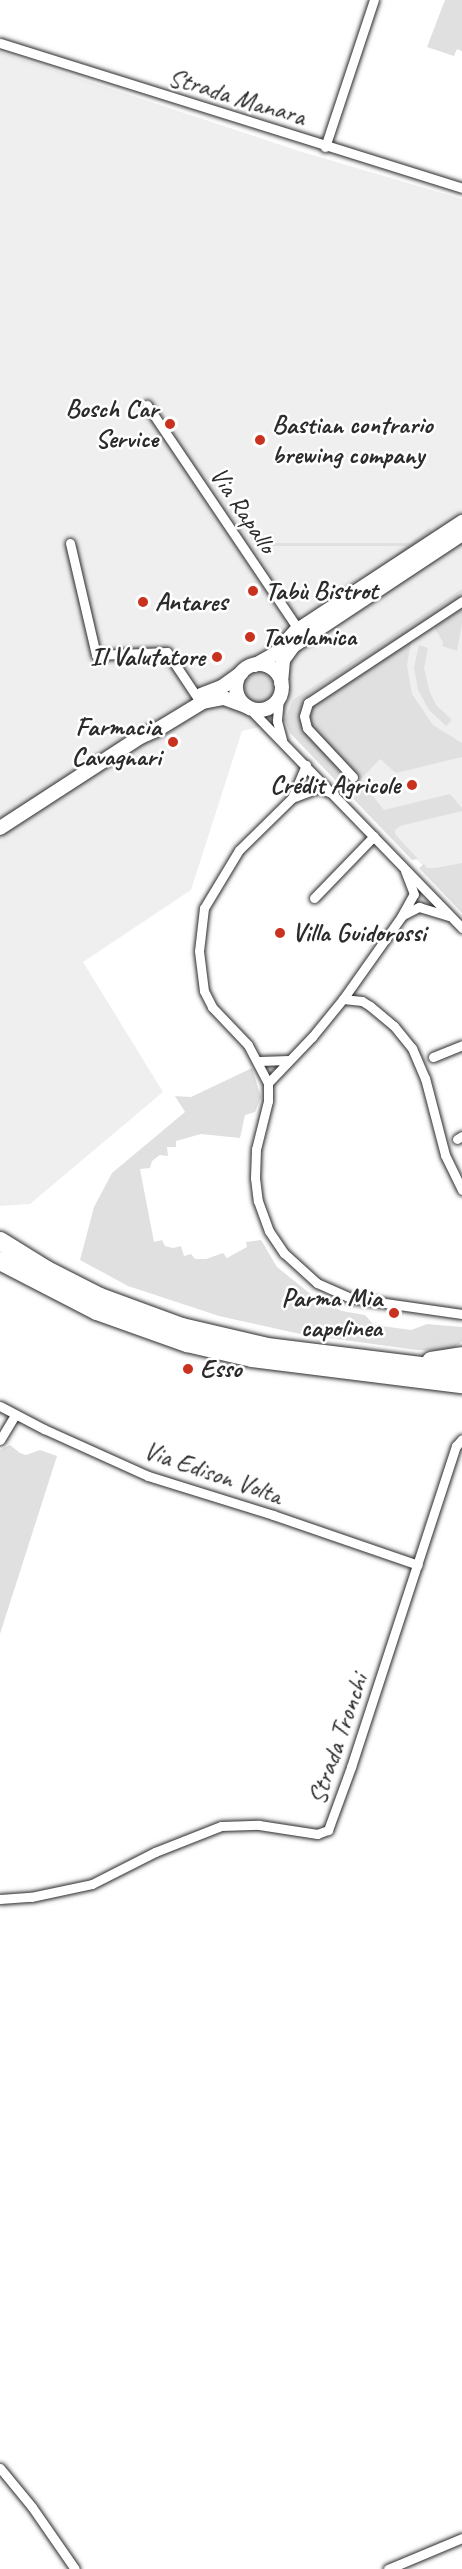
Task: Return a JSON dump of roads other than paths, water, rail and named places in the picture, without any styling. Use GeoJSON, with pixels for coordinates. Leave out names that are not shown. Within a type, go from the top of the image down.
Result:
{"type":"FeatureCollection","features":[{"type":"Feature","properties":{"kind":"highway"},"geometry":{"type":"LineString","coordinates":[[0,1241],[74,1284],[154,1318],[239,1341],[462,1371]]}},
{"type":"Feature","properties":{"kind":"highway"},"geometry":{"type":"LineString","coordinates":[[0,1257],[23,1272]]}},
{"type":"Feature","properties":{"kind":"highway"},"geometry":{"type":"LineString","coordinates":[[0,1261],[97,1311],[187,1343],[252,1358],[462,1384]]}},
{"type":"Feature","properties":{"kind":"highway"},"geometry":{"type":"LineString","coordinates":[[326,1354],[429,1361],[462,1356]]}},
{"type":"Feature","properties":{"kind":"main road"},"geometry":{"type":"LineString","coordinates":[[140,737],[156,722],[196,696],[222,687],[242,672],[275,654],[462,522]]}},
{"type":"Feature","properties":{"kind":"main road"},"geometry":{"type":"LineString","coordinates":[[385,576],[462,534]]}},
{"type":"Feature","properties":{"kind":"main road"},"geometry":{"type":"LineString","coordinates":[[0,828],[140,737],[211,699],[227,699],[248,707],[269,708],[280,690],[285,655],[301,634]]}},
{"type":"Feature","properties":{"kind":"main road"},"geometry":{"type":"LineString","coordinates":[[255,665],[274,670],[280,690]]}},
{"type":"Feature","properties":{"kind":"main road"},"geometry":{"type":"LineString","coordinates":[[242,672],[237,680],[236,690],[248,707]]}},
{"type":"Feature","properties":{"kind":"street"},"geometry":{"type":"LineString","coordinates":[[325,147],[374,0]]}},
{"type":"Feature","properties":{"kind":"street","name":"Strada Manara"},"geometry":{"type":"LineString","coordinates":[[0,43],[325,147],[462,188]]}},
{"type":"Feature","properties":{"kind":"street","name":"Via Rapallo"},"geometry":{"type":"LineString","coordinates":[[147,405],[301,634]]}},
{"type":"Feature","properties":{"kind":"street"},"geometry":{"type":"LineString","coordinates":[[70,543],[96,655],[168,652],[196,696]]}},
{"type":"Feature","properties":{"kind":"street"},"geometry":{"type":"LineString","coordinates":[[353,777],[308,728],[304,716],[308,703],[462,601]]}},
{"type":"Feature","properties":{"kind":"street"},"geometry":{"type":"LineString","coordinates":[[280,690],[277,721],[282,740]]}},
{"type":"Feature","properties":{"kind":"street"},"geometry":{"type":"LineString","coordinates":[[248,707],[462,928]]}},
{"type":"Feature","properties":{"kind":"street"},"geometry":{"type":"LineString","coordinates":[[306,765],[292,798],[239,850],[208,896],[202,915],[199,951],[204,991],[212,1007],[243,1038],[259,1061],[268,1083],[268,1101],[256,1149],[255,1178],[258,1201],[268,1230],[284,1253],[316,1283],[350,1298],[462,1314]]}},
{"type":"Feature","properties":{"kind":"street"},"geometry":{"type":"LineString","coordinates":[[292,798],[318,788],[334,794]]}},
{"type":"Feature","properties":{"kind":"street"},"geometry":{"type":"LineString","coordinates":[[314,898],[374,836]]}},
{"type":"Feature","properties":{"kind":"street"},"geometry":{"type":"LineString","coordinates":[[268,1083],[312,1038],[343,999],[401,917],[414,894],[404,867]]}},
{"type":"Feature","properties":{"kind":"street"},"geometry":{"type":"LineString","coordinates":[[401,917],[418,907],[451,916]]}},
{"type":"Feature","properties":{"kind":"street"},"geometry":{"type":"LineString","coordinates":[[354,982],[362,1000],[394,1026],[412,1048],[424,1078],[445,1155],[462,1190]]}},
{"type":"Feature","properties":{"kind":"street"},"geometry":{"type":"LineString","coordinates":[[343,999],[362,1000]]}},
{"type":"Feature","properties":{"kind":"street"},"geometry":{"type":"LineString","coordinates":[[433,1057],[462,1045]]}},
{"type":"Feature","properties":{"kind":"street"},"geometry":{"type":"LineString","coordinates":[[259,1061],[289,1060]]}},
{"type":"Feature","properties":{"kind":"street","name":"Via Edison Volta"},"geometry":{"type":"LineString","coordinates":[[0,1406],[148,1476],[273,1515],[418,1565]]}},
{"type":"Feature","properties":{"kind":"street"},"geometry":{"type":"LineString","coordinates":[[0,1440],[15,1415]]}},
{"type":"Feature","properties":{"kind":"street","name":"Strada Tronchi"},"geometry":{"type":"LineString","coordinates":[[0,1899],[31,1897],[92,1884],[155,1852],[221,1826],[259,1825],[317,1834],[328,1830],[456,1446],[462,1438]]}},
{"type":"Feature","properties":{"kind":"street"},"geometry":{"type":"LineString","coordinates":[[0,2468],[32,2507],[75,2569]]}},
{"type":"Feature","properties":{"kind":"street"},"geometry":{"type":"LineString","coordinates":[[388,2569],[462,2538]]}},
{"type":"Feature","properties":{"kind":"place","name":"Bosch Car Service"},"geometry":{"type":"Point","coordinates":[170,424]}},
{"type":"Feature","properties":{"kind":"place","name":"Bastian contrario brewing company"},"geometry":{"type":"Point","coordinates":[260,440]}},
{"type":"Feature","properties":{"kind":"place","name":"Tabù Bistrot"},"geometry":{"type":"Point","coordinates":[253,591]}},
{"type":"Feature","properties":{"kind":"place","name":"Antares"},"geometry":{"type":"Point","coordinates":[143,602]}},
{"type":"Feature","properties":{"kind":"place","name":"Tavolamica"},"geometry":{"type":"Point","coordinates":[250,637]}},
{"type":"Feature","properties":{"kind":"place","name":"Il Valutatore"},"geometry":{"type":"Point","coordinates":[217,657]}},
{"type":"Feature","properties":{"kind":"place","name":"Farmacia Cavagnari"},"geometry":{"type":"Point","coordinates":[173,742]}},
{"type":"Feature","properties":{"kind":"place","name":"Crédit Agricole"},"geometry":{"type":"Point","coordinates":[412,785]}},
{"type":"Feature","properties":{"kind":"place","name":"Villa Guidorossi"},"geometry":{"type":"Point","coordinates":[280,933]}},
{"type":"Feature","properties":{"kind":"place","name":"Parma Mia capolinea"},"geometry":{"type":"Point","coordinates":[394,1313]}},
{"type":"Feature","properties":{"kind":"place","name":"Esso"},"geometry":{"type":"Point","coordinates":[188,1369]}}]}
